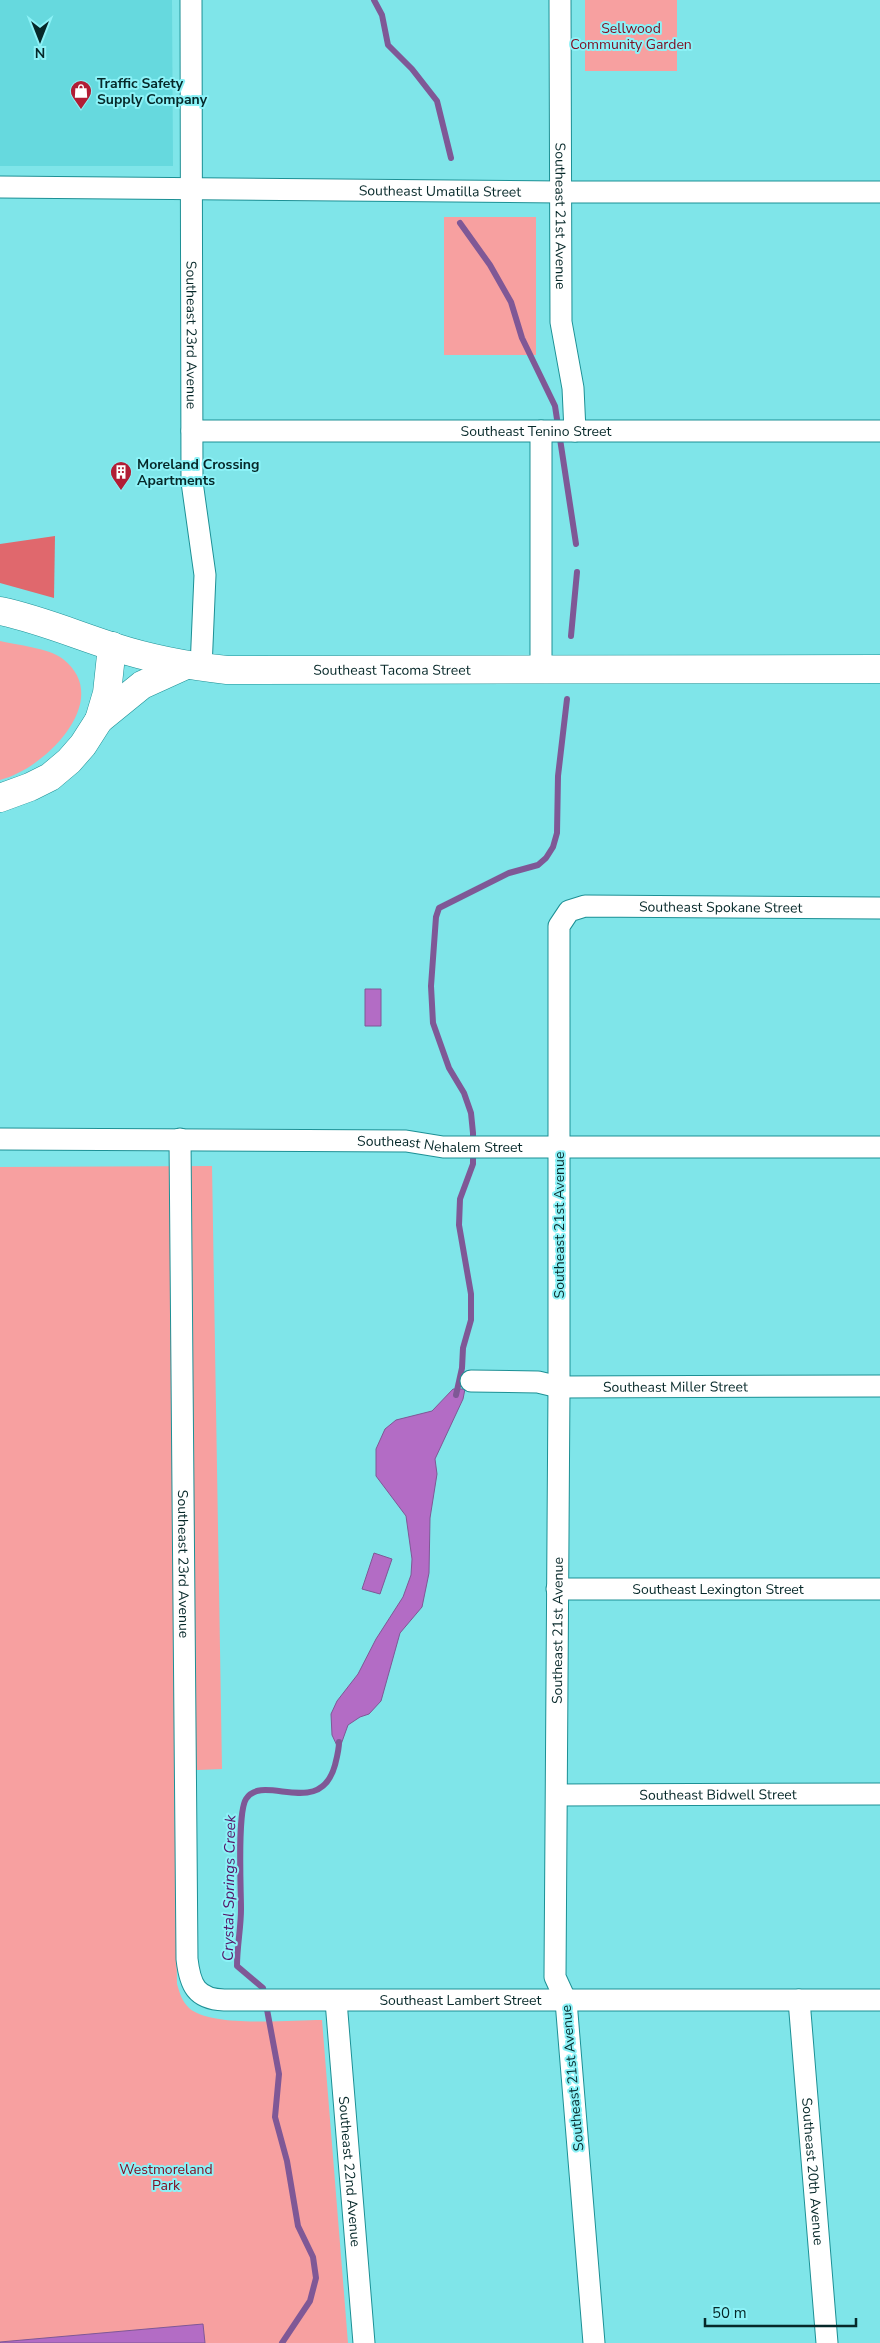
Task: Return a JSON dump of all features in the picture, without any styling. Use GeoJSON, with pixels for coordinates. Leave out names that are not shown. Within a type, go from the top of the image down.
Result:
{"type":"FeatureCollection","features":[{"type":"Feature","properties":{"kind":"main road"},"geometry":{"type":"LineString","coordinates":[[0,611],[42,622],[112,646],[107,693],[99,720],[83,745],[69,761],[50,777],[0,798]]}},
{"type":"Feature","properties":{"kind":"main road","name":"Southeast Tacoma Street"},"geometry":{"type":"LineString","coordinates":[[112,646],[194,666],[253,671],[880,670]]}},
{"type":"Feature","properties":{"kind":"main road"},"geometry":{"type":"LineString","coordinates":[[99,720],[142,685],[194,666]]}},
{"type":"Feature","properties":{"kind":"street","name":"Southeast 23rd Avenue"},"geometry":{"type":"LineString","coordinates":[[191,0],[192,482],[205,575],[194,666]]}},
{"type":"Feature","properties":{"kind":"street","name":"Southeast 21st Avenue"},"geometry":{"type":"LineString","coordinates":[[560,0],[561,322],[574,393],[575,431]]}},
{"type":"Feature","properties":{"kind":"street","name":"Southeast Umatilla Street"},"geometry":{"type":"LineString","coordinates":[[0,187],[560,192],[880,192]]}},
{"type":"Feature","properties":{"kind":"street","name":"Southeast Tenino Street"},"geometry":{"type":"LineString","coordinates":[[192,430],[880,431]]}},
{"type":"Feature","properties":{"kind":"street"},"geometry":{"type":"LineString","coordinates":[[540,670],[546,430]]}},
{"type":"Feature","properties":{"kind":"street","name":"Southeast Spokane Street"},"geometry":{"type":"LineString","coordinates":[[564,916],[568,911],[585,906],[880,908]]}},
{"type":"Feature","properties":{"kind":"street","name":"Southeast 21st Avenue"},"geometry":{"type":"LineString","coordinates":[[564,916],[559,926],[559,1387],[555,1977],[566,2001],[594,2343]]}},
{"type":"Feature","properties":{"kind":"street","name":"Southeast Nehalem Street"},"geometry":{"type":"LineString","coordinates":[[0,1139],[406,1141],[443,1147],[880,1147]]}},
{"type":"Feature","properties":{"kind":"street","name":"Southeast 23rd Avenue"},"geometry":{"type":"LineString","coordinates":[[180,1139],[187,1959],[190,1980],[194,1987]]}},
{"type":"Feature","properties":{"kind":"street","name":"Southeast Miller Street"},"geometry":{"type":"LineString","coordinates":[[472,1381],[538,1382],[559,1387],[880,1386]]}},
{"type":"Feature","properties":{"kind":"street","name":"Southeast Lexington Street"},"geometry":{"type":"LineString","coordinates":[[557,1589],[880,1589]]}},
{"type":"Feature","properties":{"kind":"street","name":"Southeast Bidwell Street"},"geometry":{"type":"LineString","coordinates":[[557,1795],[880,1794]]}},
{"type":"Feature","properties":{"kind":"street","name":"Southeast Lambert Street"},"geometry":{"type":"LineString","coordinates":[[194,1987],[204,1997],[213,2000],[265,2001],[880,2000]]}},
{"type":"Feature","properties":{"kind":"street","name":"Southeast 20th Avenue"},"geometry":{"type":"LineString","coordinates":[[800,2000],[827,2343]]}},
{"type":"Feature","properties":{"kind":"street","name":"Southeast 22nd Avenue"},"geometry":{"type":"LineString","coordinates":[[336,2001],[364,2343]]}},
{"type":"Feature","properties":{"kind":"shaded area"},"geometry":{"type":"Polygon","coordinates":[[[0,0],[172,0],[173,166],[0,166],[0,0]]]}},
{"type":"Feature","properties":{"kind":"shaded area"},"geometry":{"type":"Polygon","coordinates":[[[55,536],[54,598],[0,583],[0,544],[55,536]]]}},
{"type":"Feature","properties":{"kind":"shaded area"},"geometry":{"type":"Polygon","coordinates":[[[365,989],[381,989],[381,1026],[365,1026],[365,989]]]}},
{"type":"Feature","properties":{"kind":"shaded area"},"geometry":{"type":"Polygon","coordinates":[[[453,1389],[465,1389],[463,1399],[435,1459],[437,1474],[430,1518],[429,1573],[422,1607],[400,1633],[381,1701],[369,1714],[360,1717],[348,1725],[339,1750],[332,1735],[331,1714],[337,1701],[358,1674],[376,1639],[403,1597],[411,1575],[412,1559],[406,1516],[376,1476],[376,1449],[385,1429],[396,1420],[432,1411],[453,1389]]]}},
{"type":"Feature","properties":{"kind":"shaded area"},"geometry":{"type":"Polygon","coordinates":[[[374,1553],[392,1559],[380,1594],[362,1589],[374,1553]]]}},
{"type":"Feature","properties":{"kind":"shaded area"},"geometry":{"type":"Polygon","coordinates":[[[203,2324],[205,2343],[0,2343],[0,2342],[203,2324]]]}},
{"type":"Feature","properties":{"kind":"green space","name":"Sellwood Community Garden"},"geometry":{"type":"Polygon","coordinates":[[[585,0],[677,0],[677,71],[585,71],[585,0]]]}},
{"type":"Feature","properties":{"kind":"green space"},"geometry":{"type":"Polygon","coordinates":[[[444,217],[536,217],[536,355],[444,355],[444,217]]]}},
{"type":"Feature","properties":{"kind":"green space"},"geometry":{"type":"Polygon","coordinates":[[[0,641],[57,655],[76,674],[81,690],[79,707],[72,723],[61,739],[48,753],[33,764],[16,774],[0,780],[0,641]]]}},
{"type":"Feature","properties":{"kind":"green space","name":"Westmoreland Park"},"geometry":{"type":"Polygon","coordinates":[[[212,1166],[222,1769],[174,1771],[177,1984],[183,2000],[189,2008],[200,2014],[215,2018],[252,2022],[322,2020],[348,2343],[0,2343],[0,1167],[212,1166]]]}},
{"type":"Feature","properties":{"kind":"waterway","name":"Crystal Springs Creek"},"geometry":{"type":"LineString","coordinates":[[374,0],[382,15],[388,45],[412,69],[437,101],[451,158]]}},
{"type":"Feature","properties":{"kind":"waterway","name":"Crystal Springs Creek"},"geometry":{"type":"LineString","coordinates":[[460,223],[490,265],[511,302],[522,338],[555,406],[576,544]]}},
{"type":"Feature","properties":{"kind":"waterway","name":"Crystal Springs Creek"},"geometry":{"type":"LineString","coordinates":[[571,636],[577,572]]}},
{"type":"Feature","properties":{"kind":"waterway","name":"Crystal Springs Creek"},"geometry":{"type":"LineString","coordinates":[[456,1395],[462,1368],[463,1348],[471,1320],[471,1294],[459,1225],[460,1199],[473,1164],[473,1133],[471,1113],[464,1093],[449,1068],[433,1023],[431,986],[436,917],[439,908],[509,873],[538,865],[546,858],[553,847],[557,833],[558,776],[567,699]]}},
{"type":"Feature","properties":{"kind":"waterway","name":"Crystal Springs Creek"},"geometry":{"type":"LineString","coordinates":[[282,2343],[310,2301],[316,2278],[313,2257],[298,2226],[287,2161],[275,2117],[279,2074],[263,1988],[237,1966],[241,1916],[241,1819],[246,1799],[254,1792],[265,1790],[305,1793],[317,1790],[328,1781],[335,1765],[339,1742]]}},
{"type":"Feature","properties":{"kind":"place","name":"Traffic Safety Supply Company"},"geometry":{"type":"Point","coordinates":[81,110]}},
{"type":"Feature","properties":{"kind":"place","name":"Moreland Crossing Apartments"},"geometry":{"type":"Point","coordinates":[121,491]}}]}
